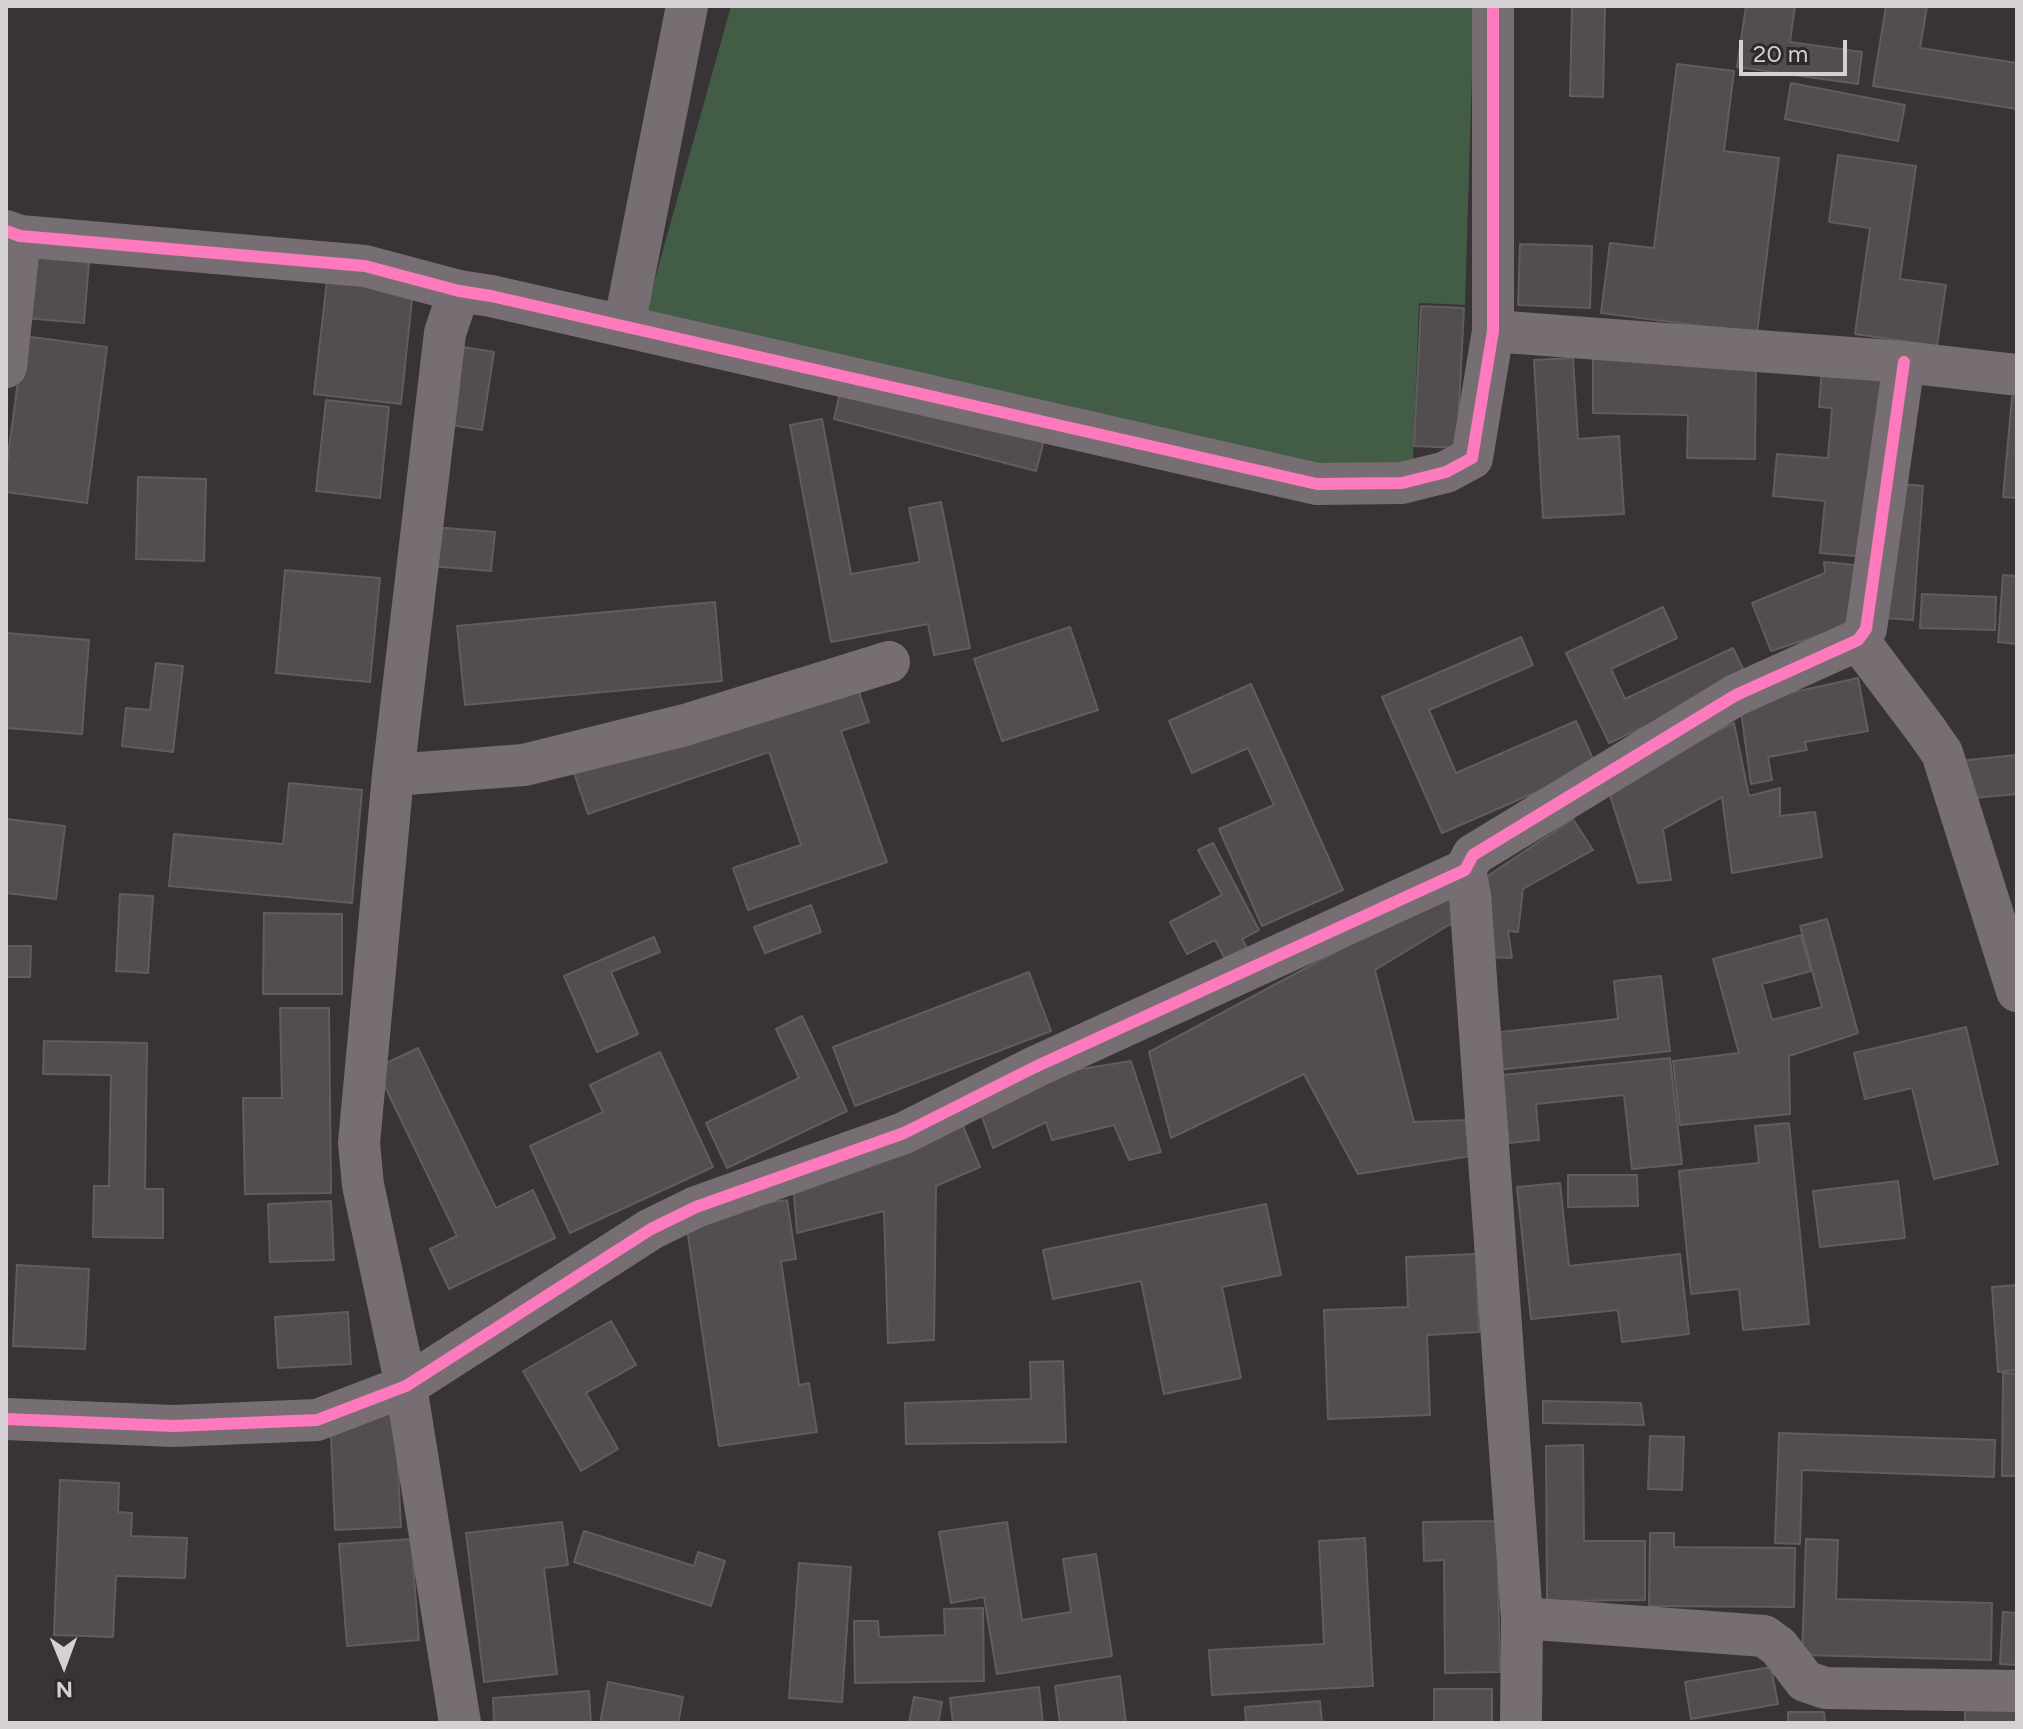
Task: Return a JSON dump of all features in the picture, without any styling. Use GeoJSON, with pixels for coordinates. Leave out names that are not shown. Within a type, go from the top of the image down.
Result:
{"type":"FeatureCollection","features":[{"type":"Feature","properties":{"kind":"street"},"geometry":{"type":"LineString","coordinates":[[624,326],[687,6]]}},
{"type":"Feature","properties":{"kind":"street"},"geometry":{"type":"LineString","coordinates":[[6,367],[13,234],[365,266],[459,291],[1317,484],[1402,483],[1446,472],[1472,458],[1493,331],[1493,6]]}},
{"type":"Feature","properties":{"kind":"street"},"geometry":{"type":"LineString","coordinates":[[459,291],[445,333],[393,775],[359,1143],[363,1185],[406,1386],[460,1723]]}},
{"type":"Feature","properties":{"kind":"street"},"geometry":{"type":"LineString","coordinates":[[1493,331],[1904,362],[2017,375]]}},
{"type":"Feature","properties":{"kind":"street"},"geometry":{"type":"LineString","coordinates":[[6,1419],[174,1426],[317,1420],[406,1386],[651,1229],[696,1207],[904,1133],[1035,1067],[1465,870],[1473,855],[1736,695],[1858,640],[1866,629],[1904,362]]}},
{"type":"Feature","properties":{"kind":"street"},"geometry":{"type":"LineString","coordinates":[[1858,640],[1942,753],[2017,991]]}},
{"type":"Feature","properties":{"kind":"street"},"geometry":{"type":"LineString","coordinates":[[393,775],[524,765],[685,725],[889,662]]}},
{"type":"Feature","properties":{"kind":"street"},"geometry":{"type":"LineString","coordinates":[[1465,870],[1470,895],[1522,1618],[1521,1723]]}},
{"type":"Feature","properties":{"kind":"street"},"geometry":{"type":"LineString","coordinates":[[1522,1618],[1764,1636],[1779,1647],[1805,1681],[1825,1688],[2017,1691]]}},
{"type":"Feature","properties":{"kind":"green space"},"geometry":{"type":"Polygon","coordinates":[[[731,6],[1474,6],[1465,305],[1419,303],[1412,484],[1337,493],[646,311],[731,6]]]}},
{"type":"Feature","properties":{"kind":"building"},"geometry":{"type":"Polygon","coordinates":[[[1572,6],[1605,6],[1603,97],[1570,96],[1572,6]]]}},
{"type":"Feature","properties":{"kind":"building"},"geometry":{"type":"Polygon","coordinates":[[[1746,6],[1795,6],[1790,42],[1862,52],[1858,84],[1737,67],[1746,6]]]}},
{"type":"Feature","properties":{"kind":"building"},"geometry":{"type":"Polygon","coordinates":[[[1886,6],[1927,6],[1920,48],[2017,63],[2017,109],[1873,86],[1886,6]]]}},
{"type":"Feature","properties":{"kind":"building"},"geometry":{"type":"Polygon","coordinates":[[[1677,64],[1734,71],[1724,151],[1779,158],[1757,333],[1601,313],[1610,243],[1654,248],[1677,64]]]}},
{"type":"Feature","properties":{"kind":"building"},"geometry":{"type":"Polygon","coordinates":[[[1791,83],[1905,105],[1898,141],[1785,119],[1791,83]]]}},
{"type":"Feature","properties":{"kind":"building"},"geometry":{"type":"Polygon","coordinates":[[[1838,155],[1916,166],[1900,279],[1946,285],[1937,346],[1855,334],[1870,228],[1829,222],[1838,155]]]}},
{"type":"Feature","properties":{"kind":"building"},"geometry":{"type":"Polygon","coordinates":[[[31,244],[90,249],[84,323],[24,318],[31,244]]]}},
{"type":"Feature","properties":{"kind":"building"},"geometry":{"type":"Polygon","coordinates":[[[1520,244],[1592,246],[1590,308],[1518,305],[1520,244]]]}},
{"type":"Feature","properties":{"kind":"building"},"geometry":{"type":"Polygon","coordinates":[[[327,280],[413,290],[401,404],[314,394],[327,280]]]}},
{"type":"Feature","properties":{"kind":"building"},"geometry":{"type":"Polygon","coordinates":[[[1421,306],[1464,308],[1457,448],[1414,446],[1421,306]]]}},
{"type":"Feature","properties":{"kind":"building"},"geometry":{"type":"Polygon","coordinates":[[[24,336],[107,347],[87,503],[6,492],[6,471],[24,336]]]}},
{"type":"Feature","properties":{"kind":"building"},"geometry":{"type":"Polygon","coordinates":[[[457,346],[494,352],[482,430],[445,424],[457,346]]]}},
{"type":"Feature","properties":{"kind":"building"},"geometry":{"type":"Polygon","coordinates":[[[1573,358],[1578,439],[1619,436],[1624,514],[1543,518],[1534,360],[1573,358]]]}},
{"type":"Feature","properties":{"kind":"building"},"geometry":{"type":"Polygon","coordinates":[[[1593,359],[1756,361],[1755,459],[1687,458],[1688,415],[1593,413],[1593,359]]]}},
{"type":"Feature","properties":{"kind":"building"},"geometry":{"type":"Polygon","coordinates":[[[1822,369],[1884,375],[1867,557],[1820,553],[1825,501],[1773,496],[1777,454],[1828,458],[1832,408],[1819,407],[1822,369]]]}},
{"type":"Feature","properties":{"kind":"building"},"geometry":{"type":"Polygon","coordinates":[[[841,388],[1044,440],[1036,471],[834,419],[841,388]]]}},
{"type":"Feature","properties":{"kind":"building"},"geometry":{"type":"Polygon","coordinates":[[[2012,397],[2017,398],[2017,498],[2003,497],[2012,397]]]}},
{"type":"Feature","properties":{"kind":"building"},"geometry":{"type":"Polygon","coordinates":[[[326,400],[389,407],[380,498],[316,491],[326,400]]]}},
{"type":"Feature","properties":{"kind":"building"},"geometry":{"type":"Polygon","coordinates":[[[822,419],[851,574],[920,562],[909,508],[941,502],[970,648],[934,655],[928,624],[831,642],[790,425],[822,419]]]}},
{"type":"Feature","properties":{"kind":"building"},"geometry":{"type":"Polygon","coordinates":[[[138,477],[206,479],[204,561],[136,559],[138,477]]]}},
{"type":"Feature","properties":{"kind":"building"},"geometry":{"type":"Polygon","coordinates":[[[1893,483],[1923,486],[1913,620],[1883,618],[1893,483]]]}},
{"type":"Feature","properties":{"kind":"building"},"geometry":{"type":"Polygon","coordinates":[[[433,527],[495,532],[491,571],[430,566],[433,527]]]}},
{"type":"Feature","properties":{"kind":"building"},"geometry":{"type":"Polygon","coordinates":[[[1824,562],[1865,566],[1854,624],[1771,651],[1752,603],[1825,573],[1824,562]]]}},
{"type":"Feature","properties":{"kind":"building"},"geometry":{"type":"Polygon","coordinates":[[[285,570],[380,578],[370,682],[276,673],[285,570]]]}},
{"type":"Feature","properties":{"kind":"building"},"geometry":{"type":"Polygon","coordinates":[[[2003,575],[2017,576],[2017,644],[1998,642],[2003,575]]]}},
{"type":"Feature","properties":{"kind":"building"},"geometry":{"type":"Polygon","coordinates":[[[1922,594],[1996,597],[1995,630],[1920,628],[1922,594]]]}},
{"type":"Feature","properties":{"kind":"building"},"geometry":{"type":"Polygon","coordinates":[[[715,602],[722,681],[465,705],[457,626],[715,602]]]}},
{"type":"Feature","properties":{"kind":"building"},"geometry":{"type":"Polygon","coordinates":[[[1663,607],[1677,638],[1611,669],[1625,699],[1733,648],[1748,679],[1609,743],[1566,653],[1663,607]]]}},
{"type":"Feature","properties":{"kind":"building"},"geometry":{"type":"Polygon","coordinates":[[[1070,627],[1098,710],[1002,741],[974,659],[1070,627]]]}},
{"type":"Feature","properties":{"kind":"building"},"geometry":{"type":"Polygon","coordinates":[[[6,633],[89,640],[82,734],[6,728],[6,633]]]}},
{"type":"Feature","properties":{"kind":"building"},"geometry":{"type":"Polygon","coordinates":[[[1521,637],[1533,665],[1429,710],[1456,773],[1576,721],[1596,766],[1442,833],[1382,697],[1521,637]]]}},
{"type":"Feature","properties":{"kind":"building"},"geometry":{"type":"Polygon","coordinates":[[[156,663],[183,666],[173,752],[122,746],[126,708],[150,710],[156,663]]]}},
{"type":"Feature","properties":{"kind":"building"},"geometry":{"type":"Polygon","coordinates":[[[854,677],[869,722],[841,731],[887,862],[748,910],[733,868],[801,845],[769,752],[588,814],[574,773],[854,677]]]}},
{"type":"Feature","properties":{"kind":"building"},"geometry":{"type":"Polygon","coordinates":[[[1858,678],[1868,731],[1805,742],[1807,750],[1768,757],[1772,780],[1751,784],[1740,704],[1858,678]]]}},
{"type":"Feature","properties":{"kind":"building"},"geometry":{"type":"Polygon","coordinates":[[[1251,684],[1343,890],[1262,926],[1219,829],[1274,805],[1248,748],[1192,773],[1169,721],[1251,684]]]}},
{"type":"Feature","properties":{"kind":"building"},"geometry":{"type":"Polygon","coordinates":[[[1734,723],[1749,796],[1780,788],[1780,816],[1815,812],[1822,857],[1732,873],[1722,797],[1663,829],[1671,880],[1638,883],[1607,786],[1734,723]]]}},
{"type":"Feature","properties":{"kind":"building"},"geometry":{"type":"Polygon","coordinates":[[[2017,755],[2017,794],[1963,799],[1959,761],[2017,755]]]}},
{"type":"Feature","properties":{"kind":"building"},"geometry":{"type":"Polygon","coordinates":[[[289,783],[362,790],[352,903],[169,886],[174,834],[283,844],[289,783]]]}},
{"type":"Feature","properties":{"kind":"building"},"geometry":{"type":"Polygon","coordinates":[[[6,819],[65,826],[56,899],[6,893],[6,819]]]}},
{"type":"Feature","properties":{"kind":"building"},"geometry":{"type":"Polygon","coordinates":[[[1573,819],[1593,850],[1523,889],[1518,932],[1508,931],[1512,958],[1487,957],[1486,877],[1573,819]]]}},
{"type":"Feature","properties":{"kind":"building"},"geometry":{"type":"Polygon","coordinates":[[[1213,843],[1259,930],[1242,939],[1252,956],[1230,968],[1215,940],[1187,954],[1170,922],[1222,895],[1198,850],[1213,843]]]}},
{"type":"Feature","properties":{"kind":"building"},"geometry":{"type":"Polygon","coordinates":[[[120,894],[153,896],[148,973],[116,971],[120,894]]]}},
{"type":"Feature","properties":{"kind":"building"},"geometry":{"type":"Polygon","coordinates":[[[1444,894],[1462,917],[1375,970],[1414,1122],[1467,1120],[1471,1156],[1358,1174],[1304,1074],[1171,1138],[1149,1052],[1444,894]]]}},
{"type":"Feature","properties":{"kind":"building"},"geometry":{"type":"Polygon","coordinates":[[[811,905],[821,932],[765,953],[754,927],[811,905]]]}},
{"type":"Feature","properties":{"kind":"building"},"geometry":{"type":"Polygon","coordinates":[[[264,913],[342,914],[342,994],[263,994],[264,913]]]}},
{"type":"Feature","properties":{"kind":"building"},"geometry":{"type":"Polygon","coordinates":[[[1827,919],[1858,1033],[1789,1056],[1790,1114],[1680,1125],[1673,1061],[1739,1053],[1713,959],[1801,935],[1811,971],[1762,984],[1772,1020],[1822,1007],[1800,926],[1827,919]]]}},
{"type":"Feature","properties":{"kind":"building"},"geometry":{"type":"Polygon","coordinates":[[[654,937],[660,952],[611,972],[638,1034],[597,1052],[564,976],[654,937]]]}},
{"type":"Feature","properties":{"kind":"building"},"geometry":{"type":"Polygon","coordinates":[[[6,946],[31,946],[30,977],[6,977],[6,946]]]}},
{"type":"Feature","properties":{"kind":"building"},"geometry":{"type":"Polygon","coordinates":[[[1029,972],[1051,1031],[855,1106],[833,1047],[1029,972]]]}},
{"type":"Feature","properties":{"kind":"building"},"geometry":{"type":"Polygon","coordinates":[[[1661,976],[1670,1051],[1497,1070],[1492,1033],[1618,1019],[1614,981],[1661,976]]]}},
{"type":"Feature","properties":{"kind":"building"},"geometry":{"type":"Polygon","coordinates":[[[280,1008],[329,1008],[331,1193],[245,1194],[243,1098],[282,1098],[280,1008]]]}},
{"type":"Feature","properties":{"kind":"building"},"geometry":{"type":"Polygon","coordinates":[[[802,1016],[847,1111],[727,1168],[706,1123],[799,1078],[776,1029],[802,1016]]]}},
{"type":"Feature","properties":{"kind":"building"},"geometry":{"type":"Polygon","coordinates":[[[1966,1027],[1998,1164],[1934,1179],[1912,1088],[1865,1099],[1854,1053],[1966,1027]]]}},
{"type":"Feature","properties":{"kind":"building"},"geometry":{"type":"Polygon","coordinates":[[[44,1041],[147,1043],[145,1189],[163,1189],[163,1238],[93,1237],[94,1186],[109,1186],[111,1075],[43,1074],[44,1041]]]}},
{"type":"Feature","properties":{"kind":"building"},"geometry":{"type":"Polygon","coordinates":[[[418,1048],[496,1208],[533,1190],[555,1238],[449,1289],[430,1249],[457,1236],[376,1068],[418,1048]]]}},
{"type":"Feature","properties":{"kind":"building"},"geometry":{"type":"Polygon","coordinates":[[[660,1052],[713,1167],[570,1233],[530,1146],[603,1112],[590,1085],[660,1052]]]}},
{"type":"Feature","properties":{"kind":"building"},"geometry":{"type":"Polygon","coordinates":[[[1670,1058],[1682,1164],[1632,1169],[1624,1095],[1536,1104],[1539,1140],[1509,1143],[1502,1075],[1670,1058]]]}},
{"type":"Feature","properties":{"kind":"building"},"geometry":{"type":"Polygon","coordinates":[[[1131,1061],[1161,1152],[1129,1160],[1114,1125],[1052,1140],[1046,1122],[993,1148],[980,1111],[1044,1075],[1131,1061]]]}},
{"type":"Feature","properties":{"kind":"building"},"geometry":{"type":"Polygon","coordinates":[[[959,1116],[980,1167],[936,1186],[934,1340],[888,1343],[884,1211],[797,1233],[793,1182],[959,1116]]]}},
{"type":"Feature","properties":{"kind":"building"},"geometry":{"type":"Polygon","coordinates":[[[1789,1123],[1809,1324],[1743,1330],[1739,1289],[1691,1294],[1679,1171],[1759,1163],[1755,1126],[1789,1123]]]}},
{"type":"Feature","properties":{"kind":"building"},"geometry":{"type":"Polygon","coordinates":[[[1568,1175],[1637,1175],[1638,1206],[1568,1207],[1568,1175]]]}},
{"type":"Feature","properties":{"kind":"building"},"geometry":{"type":"Polygon","coordinates":[[[1898,1181],[1905,1238],[1820,1247],[1813,1191],[1898,1181]]]}},
{"type":"Feature","properties":{"kind":"building"},"geometry":{"type":"Polygon","coordinates":[[[1560,1183],[1569,1266],[1680,1254],[1689,1334],[1622,1342],[1618,1310],[1531,1319],[1517,1187],[1560,1183]]]}},
{"type":"Feature","properties":{"kind":"building"},"geometry":{"type":"Polygon","coordinates":[[[787,1200],[796,1259],[781,1261],[799,1385],[809,1383],[817,1432],[719,1446],[685,1215],[787,1200]]]}},
{"type":"Feature","properties":{"kind":"building"},"geometry":{"type":"Polygon","coordinates":[[[331,1201],[334,1260],[270,1262],[268,1204],[331,1201]]]}},
{"type":"Feature","properties":{"kind":"building"},"geometry":{"type":"Polygon","coordinates":[[[1266,1204],[1281,1275],[1222,1287],[1241,1378],[1164,1394],[1141,1281],[1053,1299],[1043,1250],[1266,1204]]]}},
{"type":"Feature","properties":{"kind":"building"},"geometry":{"type":"Polygon","coordinates":[[[1476,1254],[1479,1332],[1427,1335],[1430,1415],[1328,1419],[1324,1310],[1408,1307],[1406,1257],[1476,1254]]]}},
{"type":"Feature","properties":{"kind":"building"},"geometry":{"type":"Polygon","coordinates":[[[17,1265],[89,1269],[85,1349],[13,1346],[17,1265]]]}},
{"type":"Feature","properties":{"kind":"building"},"geometry":{"type":"Polygon","coordinates":[[[2017,1285],[2017,1370],[1998,1372],[1992,1287],[2017,1285]]]}},
{"type":"Feature","properties":{"kind":"building"},"geometry":{"type":"Polygon","coordinates":[[[348,1312],[351,1364],[278,1368],[275,1317],[348,1312]]]}},
{"type":"Feature","properties":{"kind":"building"},"geometry":{"type":"Polygon","coordinates":[[[611,1321],[636,1365],[586,1393],[618,1449],[581,1471],[523,1371],[611,1321]]]}},
{"type":"Feature","properties":{"kind":"building"},"geometry":{"type":"Polygon","coordinates":[[[1063,1361],[1066,1442],[906,1444],[905,1403],[1031,1399],[1030,1362],[1063,1361]]]}},
{"type":"Feature","properties":{"kind":"building"},"geometry":{"type":"Polygon","coordinates":[[[2003,1373],[2017,1374],[2017,1476],[2002,1476],[2003,1373]]]}},
{"type":"Feature","properties":{"kind":"building"},"geometry":{"type":"Polygon","coordinates":[[[1543,1401],[1641,1403],[1644,1425],[1543,1423],[1543,1401]]]}},
{"type":"Feature","properties":{"kind":"building"},"geometry":{"type":"Polygon","coordinates":[[[395,1412],[401,1527],[335,1530],[330,1415],[395,1412]]]}},
{"type":"Feature","properties":{"kind":"building"},"geometry":{"type":"Polygon","coordinates":[[[1779,1433],[1995,1440],[1994,1477],[1802,1470],[1800,1544],[1775,1543],[1779,1433]]]}},
{"type":"Feature","properties":{"kind":"building"},"geometry":{"type":"Polygon","coordinates":[[[1650,1436],[1684,1437],[1682,1490],[1648,1489],[1650,1436]]]}},
{"type":"Feature","properties":{"kind":"building"},"geometry":{"type":"Polygon","coordinates":[[[1583,1445],[1584,1541],[1645,1541],[1645,1600],[1547,1601],[1546,1446],[1583,1445]]]}},
{"type":"Feature","properties":{"kind":"building"},"geometry":{"type":"Polygon","coordinates":[[[60,1480],[119,1483],[118,1512],[132,1513],[131,1536],[187,1538],[185,1578],[116,1576],[113,1637],[54,1635],[60,1480]]]}},
{"type":"Feature","properties":{"kind":"building"},"geometry":{"type":"Polygon","coordinates":[[[1497,1521],[1500,1672],[1445,1673],[1444,1560],[1424,1561],[1423,1522],[1497,1521]]]}},
{"type":"Feature","properties":{"kind":"building"},"geometry":{"type":"Polygon","coordinates":[[[562,1522],[568,1565],[544,1568],[557,1674],[484,1682],[466,1533],[562,1522]]]}},
{"type":"Feature","properties":{"kind":"building"},"geometry":{"type":"Polygon","coordinates":[[[1007,1522],[1022,1620],[1071,1612],[1063,1559],[1096,1554],[1112,1656],[997,1674],[984,1597],[951,1603],[939,1532],[1007,1522]]]}},
{"type":"Feature","properties":{"kind":"building"},"geometry":{"type":"Polygon","coordinates":[[[584,1531],[694,1566],[698,1552],[725,1561],[711,1606],[574,1562],[584,1531]]]}},
{"type":"Feature","properties":{"kind":"building"},"geometry":{"type":"Polygon","coordinates":[[[1650,1533],[1674,1533],[1674,1547],[1795,1548],[1794,1607],[1649,1606],[1650,1533]]]}},
{"type":"Feature","properties":{"kind":"building"},"geometry":{"type":"Polygon","coordinates":[[[1365,1538],[1373,1686],[1212,1695],[1209,1650],[1324,1644],[1319,1541],[1365,1538]]]}},
{"type":"Feature","properties":{"kind":"building"},"geometry":{"type":"Polygon","coordinates":[[[411,1539],[419,1640],[347,1646],[339,1544],[411,1539]]]}},
{"type":"Feature","properties":{"kind":"building"},"geometry":{"type":"Polygon","coordinates":[[[1806,1539],[1838,1540],[1836,1599],[1992,1603],[1991,1660],[1802,1655],[1806,1539]]]}},
{"type":"Feature","properties":{"kind":"building"},"geometry":{"type":"Polygon","coordinates":[[[799,1563],[851,1567],[842,1702],[789,1698],[799,1563]]]}},
{"type":"Feature","properties":{"kind":"building"},"geometry":{"type":"Polygon","coordinates":[[[983,1608],[984,1681],[855,1683],[854,1621],[878,1621],[879,1637],[945,1635],[944,1609],[983,1608]]]}},
{"type":"Feature","properties":{"kind":"building"},"geometry":{"type":"Polygon","coordinates":[[[2003,1612],[2017,1613],[2017,1665],[2000,1664],[2003,1612]]]}},
{"type":"Feature","properties":{"kind":"building"},"geometry":{"type":"Polygon","coordinates":[[[1771,1667],[1778,1704],[1691,1719],[1685,1682],[1771,1667]]]}},
{"type":"Feature","properties":{"kind":"building"},"geometry":{"type":"Polygon","coordinates":[[[1120,1676],[1126,1723],[1060,1723],[1055,1686],[1120,1676]]]}},
{"type":"Feature","properties":{"kind":"building"},"geometry":{"type":"Polygon","coordinates":[[[608,1682],[683,1697],[678,1723],[600,1723],[608,1682]]]}},
{"type":"Feature","properties":{"kind":"building"},"geometry":{"type":"Polygon","coordinates":[[[1039,1687],[1043,1723],[953,1723],[950,1698],[1039,1687]]]}},
{"type":"Feature","properties":{"kind":"building"},"geometry":{"type":"Polygon","coordinates":[[[1434,1689],[1492,1689],[1492,1723],[1434,1723],[1434,1689]]]}},
{"type":"Feature","properties":{"kind":"building"},"geometry":{"type":"Polygon","coordinates":[[[589,1691],[591,1723],[494,1723],[493,1698],[589,1691]]]}},
{"type":"Feature","properties":{"kind":"building"},"geometry":{"type":"Polygon","coordinates":[[[914,1697],[942,1702],[938,1723],[909,1723],[914,1697]]]}},
{"type":"Feature","properties":{"kind":"building"},"geometry":{"type":"Polygon","coordinates":[[[1965,1700],[2017,1701],[2017,1723],[1965,1723],[1965,1700]]]}},
{"type":"Feature","properties":{"kind":"building"},"geometry":{"type":"Polygon","coordinates":[[[1320,1701],[1322,1723],[1246,1723],[1245,1707],[1320,1701]]]}},
{"type":"Feature","properties":{"kind":"building"},"geometry":{"type":"Polygon","coordinates":[[[1788,1712],[1824,1712],[1825,1723],[1788,1723],[1788,1712]]]}},
{"type":"Feature","properties":{"kind":"cycle path"},"geometry":{"type":"LineString","coordinates":[[6,231],[20,236],[365,266],[459,291],[1317,484],[1402,483],[1446,472],[1472,458],[1493,331],[1493,6]]}},
{"type":"Feature","properties":{"kind":"cycle path"},"geometry":{"type":"LineString","coordinates":[[6,1419],[174,1426],[317,1420],[406,1386],[651,1229],[696,1207],[904,1133],[1035,1067],[1465,870],[1473,855],[1736,695],[1858,640],[1866,629],[1904,362]]}}]}
